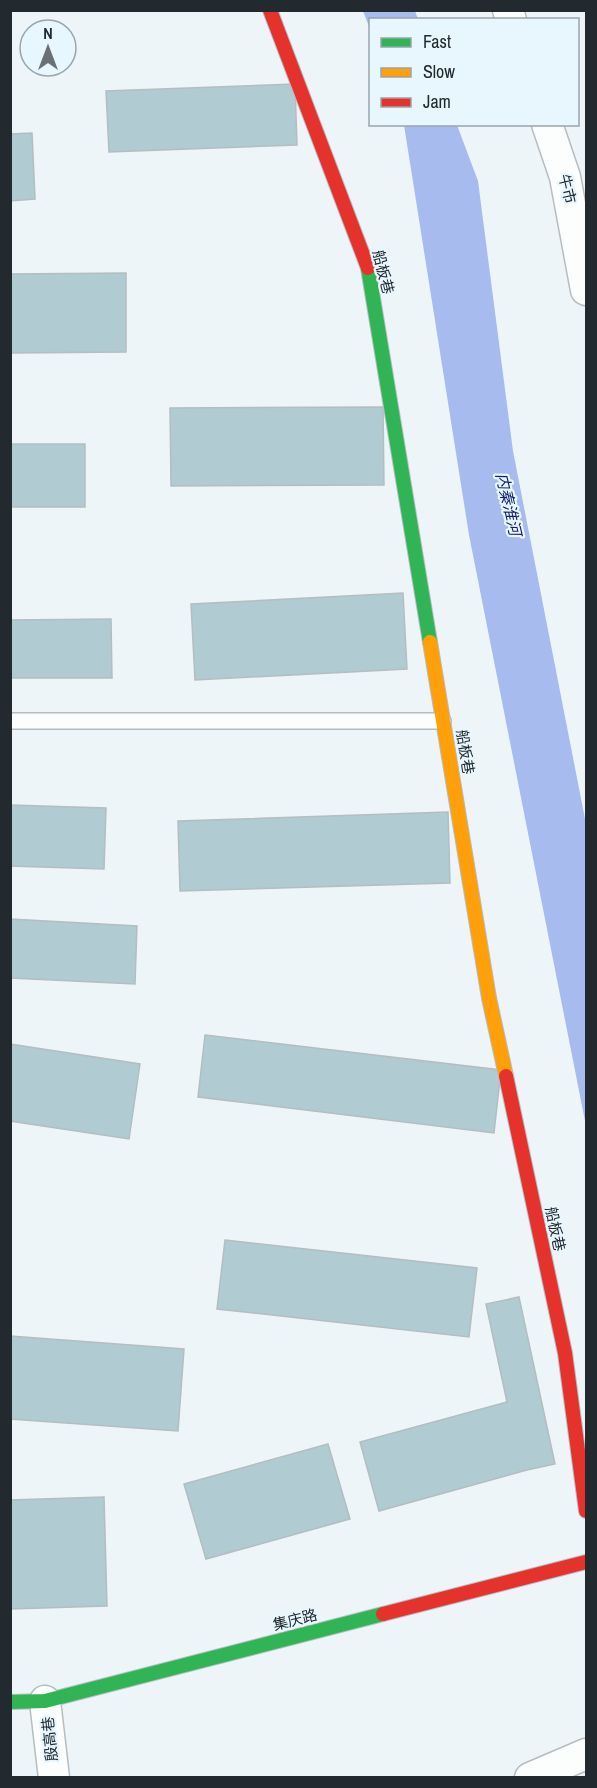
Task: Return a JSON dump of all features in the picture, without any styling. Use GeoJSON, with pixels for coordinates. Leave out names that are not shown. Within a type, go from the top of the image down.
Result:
{"type":"FeatureCollection","features":[{"type":"Feature","properties":{"kind":"street","name":"船板巷"},"geometry":{"type":"LineString","coordinates":[[270,10],[369,270],[489,998],[565,1353],[586,1511]]}},
{"type":"Feature","properties":{"kind":"street","name":"牛市"},"geometry":{"type":"LineString","coordinates":[[548,126],[565,177],[586,290]]}},
{"type":"Feature","properties":{"kind":"street","name":"集庆路"},"geometry":{"type":"LineString","coordinates":[[10,1702],[45,1701],[586,1562]]}},
{"type":"Feature","properties":{"kind":"street","name":"殷高巷"},"geometry":{"type":"LineString","coordinates":[[45,1701],[54,1778]]}},
{"type":"Feature","properties":{"kind":"street"},"geometry":{"type":"LineString","coordinates":[[530,1778],[586,1754]]}},
{"type":"Feature","properties":{"kind":"lane"},"geometry":{"type":"LineString","coordinates":[[10,721],[443,721]]}},
{"type":"Feature","properties":{"kind":"water"},"geometry":{"type":"Polygon","coordinates":[[[363,11],[415,11],[418,18],[369,18],[369,26],[363,11]]]}},
{"type":"Feature","properties":{"kind":"water","name":"内秦淮河"},"geometry":{"type":"Polygon","coordinates":[[[404,126],[457,126],[478,181],[513,451],[586,824],[586,1126],[469,535],[404,126]]]}},
{"type":"Feature","properties":{"kind":"building"},"geometry":{"type":"Polygon","coordinates":[[[295,84],[297,145],[109,152],[106,91],[295,84]]]}},
{"type":"Feature","properties":{"kind":"building"},"geometry":{"type":"Polygon","coordinates":[[[32,133],[35,199],[10,201],[10,134],[32,133]]]}},
{"type":"Feature","properties":{"kind":"building"},"geometry":{"type":"Polygon","coordinates":[[[126,273],[126,352],[10,353],[10,274],[126,273]]]}},
{"type":"Feature","properties":{"kind":"building"},"geometry":{"type":"Polygon","coordinates":[[[383,407],[384,485],[171,486],[170,408],[383,407]]]}},
{"type":"Feature","properties":{"kind":"building"},"geometry":{"type":"Polygon","coordinates":[[[10,444],[85,444],[85,507],[10,507],[10,444]]]}},
{"type":"Feature","properties":{"kind":"building"},"geometry":{"type":"Polygon","coordinates":[[[403,593],[407,669],[195,680],[191,604],[403,593]]]}},
{"type":"Feature","properties":{"kind":"building"},"geometry":{"type":"Polygon","coordinates":[[[111,619],[112,678],[10,678],[10,620],[111,619]]]}},
{"type":"Feature","properties":{"kind":"building"},"geometry":{"type":"Polygon","coordinates":[[[10,805],[106,808],[104,869],[10,866],[10,805]]]}},
{"type":"Feature","properties":{"kind":"building"},"geometry":{"type":"Polygon","coordinates":[[[448,812],[450,883],[180,891],[178,821],[448,812]]]}},
{"type":"Feature","properties":{"kind":"building"},"geometry":{"type":"Polygon","coordinates":[[[10,919],[137,926],[135,984],[10,978],[10,919]]]}},
{"type":"Feature","properties":{"kind":"building"},"geometry":{"type":"Polygon","coordinates":[[[205,1035],[501,1070],[494,1133],[198,1097],[205,1035]]]}},
{"type":"Feature","properties":{"kind":"building"},"geometry":{"type":"Polygon","coordinates":[[[10,1044],[140,1064],[129,1139],[10,1121],[10,1044]]]}},
{"type":"Feature","properties":{"kind":"building"},"geometry":{"type":"Polygon","coordinates":[[[225,1240],[477,1268],[469,1337],[217,1309],[225,1240]]]}},
{"type":"Feature","properties":{"kind":"building"},"geometry":{"type":"Polygon","coordinates":[[[519,1297],[555,1464],[379,1511],[360,1442],[507,1402],[486,1304],[519,1297]]]}},
{"type":"Feature","properties":{"kind":"building"},"geometry":{"type":"Polygon","coordinates":[[[10,1336],[184,1349],[178,1431],[10,1419],[10,1336]]]}},
{"type":"Feature","properties":{"kind":"building"},"geometry":{"type":"Polygon","coordinates":[[[328,1444],[350,1519],[206,1559],[184,1484],[328,1444]]]}},
{"type":"Feature","properties":{"kind":"building"},"geometry":{"type":"Polygon","coordinates":[[[104,1497],[107,1606],[10,1609],[10,1500],[104,1497]]]}},
{"type":"Feature","properties":{"kind":"traffic: fast"},"geometry":{"type":"LineString","coordinates":[[368,268],[430,642]]}},
{"type":"Feature","properties":{"kind":"traffic: fast"},"geometry":{"type":"LineString","coordinates":[[10,1702],[45,1701],[383,1614]]}},
{"type":"Feature","properties":{"kind":"traffic: slow"},"geometry":{"type":"LineString","coordinates":[[430,642],[489,998],[506,1076]]}},
{"type":"Feature","properties":{"kind":"traffic: jam"},"geometry":{"type":"LineString","coordinates":[[270,10],[368,268]]}},
{"type":"Feature","properties":{"kind":"traffic: jam"},"geometry":{"type":"LineString","coordinates":[[506,1076],[565,1353],[586,1511]]}},
{"type":"Feature","properties":{"kind":"traffic: jam"},"geometry":{"type":"LineString","coordinates":[[383,1614],[586,1562]]}}]}
